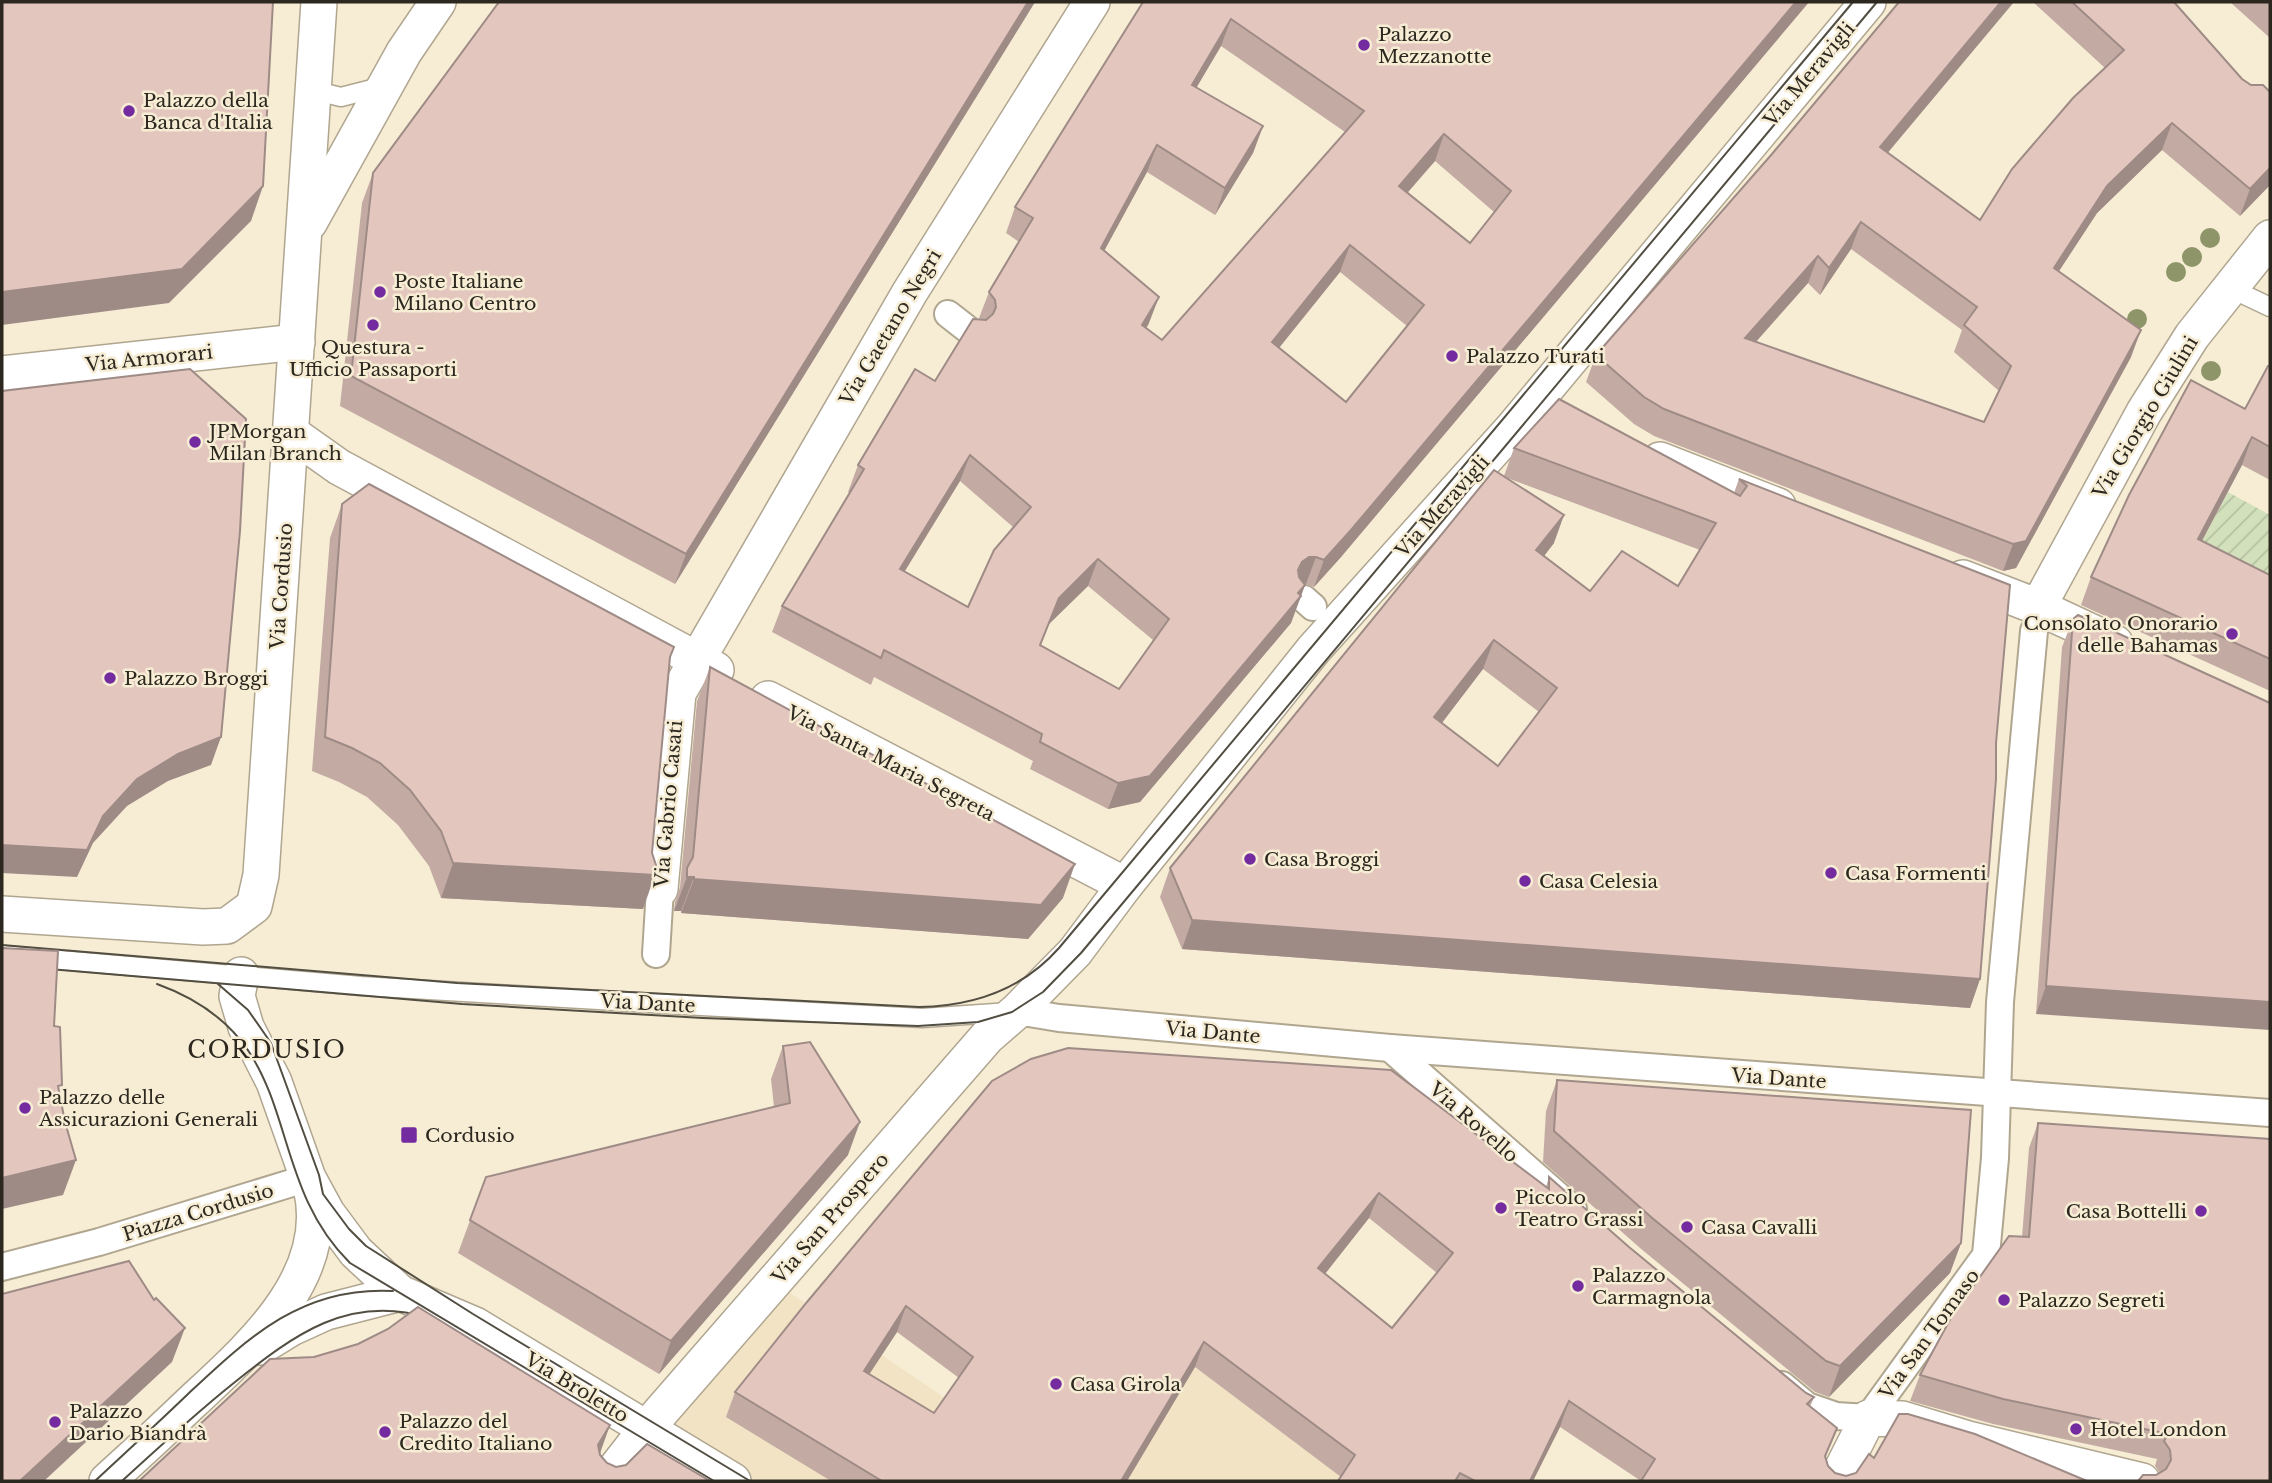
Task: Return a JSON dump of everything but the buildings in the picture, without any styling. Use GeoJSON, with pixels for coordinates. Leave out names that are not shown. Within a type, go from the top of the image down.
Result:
{"type":"FeatureCollection","features":[{"type":"Feature","properties":{"kind":"street","name":"Via Cordusio"},"geometry":{"type":"LineString","coordinates":[[2,914],[202,927],[227,926],[254,906],[261,875],[319,2]]}},
{"type":"Feature","properties":{"kind":"street"},"geometry":{"type":"LineString","coordinates":[[304,232],[404,51],[438,2]]}},
{"type":"Feature","properties":{"kind":"street","name":"Via Gaetano Negri"},"geometry":{"type":"LineString","coordinates":[[696,658],[910,292],[1092,2]]}},
{"type":"Feature","properties":{"kind":"street","name":"Via Meravigli"},"geometry":{"type":"LineString","coordinates":[[1017,1011],[1075,952],[1125,885],[1314,649],[1541,394],[1868,2]]}},
{"type":"Feature","properties":{"kind":"street","name":"Via Giorgio Giulini"},"geometry":{"type":"LineString","coordinates":[[1996,1094],[2000,1002],[2036,619],[2144,412],[2192,336],[2270,238]]}},
{"type":"Feature","properties":{"kind":"street"},"geometry":{"type":"LineString","coordinates":[[948,314],[971,332]]}},
{"type":"Feature","properties":{"kind":"street","name":"Via Armorari"},"geometry":{"type":"LineString","coordinates":[[2,373],[297,342]]}},
{"type":"Feature","properties":{"kind":"street"},"geometry":{"type":"LineString","coordinates":[[1541,394],[1573,412]]}},
{"type":"Feature","properties":{"kind":"street","name":"Via Santa Maria Segreta"},"geometry":{"type":"LineString","coordinates":[[291,433],[339,467],[696,658],[737,684],[1125,885]]}},
{"type":"Feature","properties":{"kind":"street"},"geometry":{"type":"LineString","coordinates":[[1633,447],[1644,454],[1801,515]]}},
{"type":"Feature","properties":{"kind":"street"},"geometry":{"type":"LineString","coordinates":[[1928,565],[2036,619],[2147,658]]}},
{"type":"Feature","properties":{"kind":"street","name":"Via Gabrio Casati"},"geometry":{"type":"LineString","coordinates":[[656,954],[678,693],[696,658]]}},
{"type":"Feature","properties":{"kind":"street"},"geometry":{"type":"LineString","coordinates":[[107,1481],[254,1343],[296,1284],[310,1251],[313,1198],[308,1178],[274,1083],[246,1027],[237,996],[240,975]]}},
{"type":"Feature","properties":{"kind":"street","name":"Via Dante"},"geometry":{"type":"LineString","coordinates":[[1017,1011],[1059,1018],[1391,1048],[2270,1113]]}},
{"type":"Feature","properties":{"kind":"street","name":"Via San Prospero"},"geometry":{"type":"LineString","coordinates":[[606,1481],[647,1429],[987,1037],[1017,1011]]}},
{"type":"Feature","properties":{"kind":"street","name":"Via Rovello"},"geometry":{"type":"LineString","coordinates":[[1391,1048],[1589,1223]]}},
{"type":"Feature","properties":{"kind":"street","name":"Via San Tomaso"},"geometry":{"type":"LineString","coordinates":[[1836,1481],[1868,1418],[1986,1255],[1994,1166],[1996,1094]]}},
{"type":"Feature","properties":{"kind":"street"},"geometry":{"type":"LineString","coordinates":[[308,1178],[327,1213],[348,1243],[409,1296]]}},
{"type":"Feature","properties":{"kind":"street","name":"Piazza Cordusio"},"geometry":{"type":"LineString","coordinates":[[2,1267],[87,1245],[308,1178]]}},
{"type":"Feature","properties":{"kind":"street"},"geometry":{"type":"LineString","coordinates":[[208,1387],[250,1353],[326,1312],[409,1296]]}},
{"type":"Feature","properties":{"kind":"street","name":"Via Broletto"},"geometry":{"type":"LineString","coordinates":[[409,1296],[475,1325],[733,1481]]}},
{"type":"Feature","properties":{"kind":"street"},"geometry":{"type":"LineString","coordinates":[[1766,1371],[1807,1406],[1836,1416],[1902,1419],[1968,1439],[2142,1481]]}},
{"type":"Feature","properties":{"kind":"lane"},"geometry":{"type":"LineString","coordinates":[[312,90],[341,97],[385,85]]}},
{"type":"Feature","properties":{"kind":"lane"},"geometry":{"type":"LineString","coordinates":[[2231,288],[2270,307]]}},
{"type":"Feature","properties":{"kind":"lane"},"geometry":{"type":"LineString","coordinates":[[2,955],[240,975]]}},
{"type":"Feature","properties":{"kind":"lane","name":"Via Dante"},"geometry":{"type":"LineString","coordinates":[[240,975],[430,991],[922,1018],[1017,1011]]}},
{"type":"Feature","properties":{"kind":"shaded area"},"geometry":{"type":"Polygon","coordinates":[[[774,1282],[951,1402],[1197,1340],[1195,1367],[1347,1481],[735,1481],[648,1429],[774,1282]]]}},
{"type":"Feature","properties":{"kind":"green space"},"geometry":{"type":"Polygon","coordinates":[[[2228,492],[2270,515],[2270,608],[2188,567],[2228,492]]]}},
{"type":"Feature","properties":{"kind":"tram line"},"geometry":{"type":"LineString","coordinates":[[2,945],[457,983],[919,1007],[978,999],[1013,985],[1045,963],[1059,948],[1853,2]]}},
{"type":"Feature","properties":{"kind":"tram line"},"geometry":{"type":"LineString","coordinates":[[2,965],[462,1004],[703,1018],[918,1026],[978,1022],[1012,1012],[1043,992],[1081,953],[1877,2]]}},
{"type":"Feature","properties":{"kind":"tram line"},"geometry":{"type":"LineString","coordinates":[[157,984],[205,1008],[238,1038],[261,1072],[302,1188],[321,1227],[350,1263],[714,1481]]}},
{"type":"Feature","properties":{"kind":"tram line"},"geometry":{"type":"LineString","coordinates":[[218,984],[248,1010],[271,1043],[319,1175],[323,1194],[349,1229],[366,1246],[473,1314],[750,1481]]}},
{"type":"Feature","properties":{"kind":"tram line"},"geometry":{"type":"LineString","coordinates":[[95,1481],[234,1352],[280,1319],[305,1306],[332,1297],[361,1292],[393,1291]]}},
{"type":"Feature","properties":{"kind":"tram line"},"geometry":{"type":"LineString","coordinates":[[122,1481],[220,1394],[301,1335],[324,1323],[373,1311],[400,1312],[429,1318]]}},
{"type":"Feature","properties":{"kind":"place","name":"Palazzo Mezzanotte"},"geometry":{"type":"Point","coordinates":[1364,45]}},
{"type":"Feature","properties":{"kind":"place","name":"Palazzo della Banca d'Italia"},"geometry":{"type":"Point","coordinates":[129,111]}},
{"type":"Feature","properties":{"kind":"place","name":"Poste Italiane Milano Centro"},"geometry":{"type":"Point","coordinates":[380,292]}},
{"type":"Feature","properties":{"kind":"place","name":"Questura - Ufficio Passaporti"},"geometry":{"type":"Point","coordinates":[373,325]}},
{"type":"Feature","properties":{"kind":"place","name":"Palazzo Turati"},"geometry":{"type":"Point","coordinates":[1452,356]}},
{"type":"Feature","properties":{"kind":"place","name":"JPMorgan Milan Branch"},"geometry":{"type":"Point","coordinates":[195,442]}},
{"type":"Feature","properties":{"kind":"place","name":"Consolato Onorario delle Bahamas"},"geometry":{"type":"Point","coordinates":[2232,634]}},
{"type":"Feature","properties":{"kind":"place","name":"Palazzo Broggi"},"geometry":{"type":"Point","coordinates":[110,678]}},
{"type":"Feature","properties":{"kind":"place","name":"Casa Broggi"},"geometry":{"type":"Point","coordinates":[1250,859]}},
{"type":"Feature","properties":{"kind":"place","name":"Casa Formenti"},"geometry":{"type":"Point","coordinates":[1831,873]}},
{"type":"Feature","properties":{"kind":"place","name":"Casa Celesia"},"geometry":{"type":"Point","coordinates":[1525,881]}},
{"type":"Feature","properties":{"kind":"place","name":"Palazzo delle Assicurazioni Generali"},"geometry":{"type":"Point","coordinates":[25,1108]}},
{"type":"Feature","properties":{"kind":"place","name":"Cordusio"},"geometry":{"type":"Point","coordinates":[409,1135]}},
{"type":"Feature","properties":{"kind":"place","name":"Piccolo Teatro Grassi"},"geometry":{"type":"Point","coordinates":[1501,1208]}},
{"type":"Feature","properties":{"kind":"place","name":"Casa Bottelli"},"geometry":{"type":"Point","coordinates":[2201,1211]}},
{"type":"Feature","properties":{"kind":"place","name":"Casa Cavalli"},"geometry":{"type":"Point","coordinates":[1687,1227]}},
{"type":"Feature","properties":{"kind":"place","name":"Palazzo Carmagnola"},"geometry":{"type":"Point","coordinates":[1578,1286]}},
{"type":"Feature","properties":{"kind":"place","name":"Palazzo Segreti"},"geometry":{"type":"Point","coordinates":[2004,1300]}},
{"type":"Feature","properties":{"kind":"place","name":"Casa Girola"},"geometry":{"type":"Point","coordinates":[1056,1384]}},
{"type":"Feature","properties":{"kind":"place","name":"Palazzo Dario Biandrà"},"geometry":{"type":"Point","coordinates":[55,1422]}},
{"type":"Feature","properties":{"kind":"place","name":"Hotel London"},"geometry":{"type":"Point","coordinates":[2076,1429]}},
{"type":"Feature","properties":{"kind":"place","name":"Palazzo del Credito Italiano"},"geometry":{"type":"Point","coordinates":[385,1432]}},
{"type":"Feature","properties":{"kind":"district","name":"CORDUSIO"},"geometry":{"type":"Point","coordinates":[267,1050]}}]}
